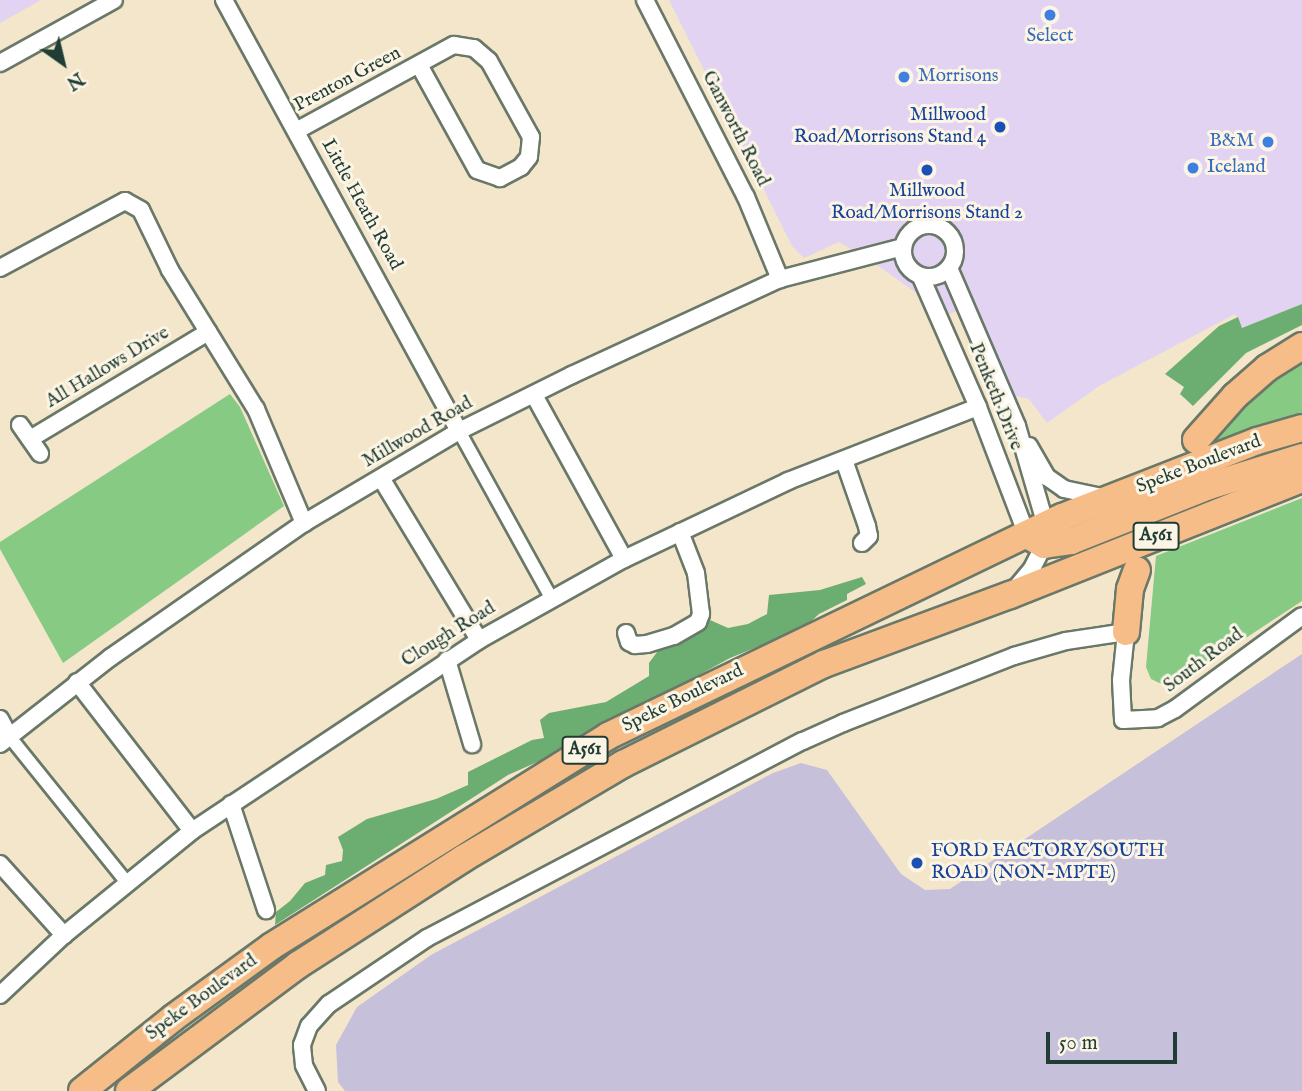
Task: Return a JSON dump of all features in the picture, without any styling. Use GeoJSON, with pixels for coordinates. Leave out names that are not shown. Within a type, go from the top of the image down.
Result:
{"type":"FeatureCollection","features":[{"type":"Feature","properties":{"kind":"highway"},"geometry":{"type":"LineString","coordinates":[[1196,440],[1235,396],[1267,368],[1302,346]]}},
{"type":"Feature","properties":{"kind":"highway","name":"Speke Boulevard"},"geometry":{"type":"LineString","coordinates":[[90,1084],[173,1018],[272,946],[608,736],[1039,536],[1112,498],[1257,441],[1302,428]]}},
{"type":"Feature","properties":{"kind":"highway","name":"A561"},"geometry":{"type":"LineString","coordinates":[[1039,536],[1070,541],[1209,486],[1302,457]]}},
{"type":"Feature","properties":{"kind":"highway","name":"Speke Boulevard"},"geometry":{"type":"LineString","coordinates":[[129,1091],[320,950],[464,858],[623,764],[824,664],[1010,595],[1302,479]]}},
{"type":"Feature","properties":{"kind":"highway"},"geometry":{"type":"LineString","coordinates":[[1126,632],[1130,589],[1137,570]]}},
{"type":"Feature","properties":{"kind":"street"},"geometry":{"type":"LineString","coordinates":[[0,62],[114,0]]}},
{"type":"Feature","properties":{"kind":"street","name":"Little Heath Road"},"geometry":{"type":"LineString","coordinates":[[224,0],[459,432]]}},
{"type":"Feature","properties":{"kind":"street","name":"Ganworth Road"},"geometry":{"type":"LineString","coordinates":[[645,0],[746,197],[780,279]]}},
{"type":"Feature","properties":{"kind":"street","name":"Prenton Green"},"geometry":{"type":"LineString","coordinates":[[296,131],[454,45],[474,48],[489,61],[531,138],[530,157],[521,167],[500,178],[477,170],[419,65]]}},
{"type":"Feature","properties":{"kind":"street"},"geometry":{"type":"LineString","coordinates":[[0,268],[125,201],[141,210],[170,270],[257,409],[303,523]]}},
{"type":"Feature","properties":{"kind":"street","name":"Penketh Drive"},"geometry":{"type":"LineString","coordinates":[[1039,536],[921,277],[907,266],[903,247],[906,238],[917,228],[935,226],[944,230],[954,243],[955,251],[949,268],[1017,426],[1047,477],[1064,489],[1112,498]]}},
{"type":"Feature","properties":{"kind":"street","name":"Millwood Road"},"geometry":{"type":"LineString","coordinates":[[5,740],[77,682],[303,523],[459,432],[780,279],[903,247]]}},
{"type":"Feature","properties":{"kind":"street"},"geometry":{"type":"LineString","coordinates":[[921,277],[933,277],[949,268]]}},
{"type":"Feature","properties":{"kind":"street","name":"All Hallows Drive"},"geometry":{"type":"LineString","coordinates":[[40,454],[25,432],[208,332]]}},
{"type":"Feature","properties":{"kind":"street"},"geometry":{"type":"LineString","coordinates":[[534,395],[624,559]]}},
{"type":"Feature","properties":{"kind":"street","name":"Clough Road"},"geometry":{"type":"LineString","coordinates":[[0,995],[64,935],[192,831],[479,639],[624,559],[788,481],[978,407]]}},
{"type":"Feature","properties":{"kind":"street","name":"Penketh Drive"},"geometry":{"type":"LineString","coordinates":[[1017,426],[1039,536]]}},
{"type":"Feature","properties":{"kind":"street"},"geometry":{"type":"LineString","coordinates":[[459,432],[551,598]]}},
{"type":"Feature","properties":{"kind":"street"},"geometry":{"type":"LineString","coordinates":[[844,460],[867,526],[869,536],[862,543]]}},
{"type":"Feature","properties":{"kind":"street"},"geometry":{"type":"LineString","coordinates":[[381,478],[479,639]]}},
{"type":"Feature","properties":{"kind":"street"},"geometry":{"type":"LineString","coordinates":[[626,633],[629,642],[635,645],[647,644],[674,636],[698,622],[701,614],[696,573],[680,532]]}},
{"type":"Feature","properties":{"kind":"street"},"geometry":{"type":"LineString","coordinates":[[1010,595],[1031,570],[1039,536]]}},
{"type":"Feature","properties":{"kind":"street","name":"South Road"},"geometry":{"type":"LineString","coordinates":[[1126,632],[1121,680],[1123,720],[1158,718],[1175,709],[1302,616]]}},
{"type":"Feature","properties":{"kind":"street"},"geometry":{"type":"LineString","coordinates":[[317,1091],[302,1056],[305,1036],[316,1018],[329,1004],[428,938],[843,723],[1042,647],[1126,632]]}},
{"type":"Feature","properties":{"kind":"street"},"geometry":{"type":"LineString","coordinates":[[447,660],[472,744]]}},
{"type":"Feature","properties":{"kind":"street"},"geometry":{"type":"LineString","coordinates":[[77,682],[192,831]]}},
{"type":"Feature","properties":{"kind":"street"},"geometry":{"type":"LineString","coordinates":[[0,719],[5,740],[128,884]]}},
{"type":"Feature","properties":{"kind":"street"},"geometry":{"type":"LineString","coordinates":[[231,804],[266,910]]}},
{"type":"Feature","properties":{"kind":"street"},"geometry":{"type":"LineString","coordinates":[[0,864],[64,935]]}},
{"type":"Feature","properties":{"kind":"shaded area"},"geometry":{"type":"Polygon","coordinates":[[[0,0],[41,0],[0,23],[0,0]]]}},
{"type":"Feature","properties":{"kind":"shaded area"},"geometry":{"type":"Polygon","coordinates":[[[669,0],[1302,0],[1302,304],[1242,328],[1235,314],[1099,386],[1047,423],[1029,399],[1015,396],[974,304],[934,320],[916,293],[839,242],[804,258],[792,246],[669,0]]]}},
{"type":"Feature","properties":{"kind":"shaded area"},"geometry":{"type":"Polygon","coordinates":[[[1302,654],[1302,1091],[345,1091],[338,1082],[336,1045],[357,1007],[431,955],[773,773],[801,763],[827,770],[901,874],[925,890],[950,889],[1302,654]]]}},
{"type":"Feature","properties":{"kind":"green space"},"geometry":{"type":"Polygon","coordinates":[[[1302,304],[1302,325],[1246,353],[1193,406],[1180,394],[1184,387],[1165,374],[1219,326],[1238,317],[1242,328],[1302,304]]]}},
{"type":"Feature","properties":{"kind":"green space"},"geometry":{"type":"Polygon","coordinates":[[[1302,361],[1302,414],[1206,446],[1258,386],[1302,361]]]}},
{"type":"Feature","properties":{"kind":"green space"},"geometry":{"type":"Polygon","coordinates":[[[230,394],[240,407],[284,506],[63,663],[0,549],[0,542],[230,394]]]}},
{"type":"Feature","properties":{"kind":"green space"},"geometry":{"type":"Polygon","coordinates":[[[1302,498],[1302,601],[1170,688],[1151,679],[1146,667],[1156,556],[1302,498]]]}},
{"type":"Feature","properties":{"kind":"green space"},"geometry":{"type":"Polygon","coordinates":[[[862,577],[866,584],[847,594],[847,600],[819,614],[804,628],[730,658],[553,755],[508,775],[275,925],[276,912],[290,901],[305,883],[325,875],[326,865],[342,861],[343,850],[338,837],[367,819],[436,799],[468,785],[468,772],[532,740],[544,738],[540,720],[549,713],[606,702],[649,676],[649,663],[663,644],[701,631],[710,620],[728,628],[748,624],[767,614],[769,595],[820,590],[862,577]]]}},
{"type":"Feature","properties":{"kind":"place","name":"Select"},"geometry":{"type":"Point","coordinates":[1050,15]}},
{"type":"Feature","properties":{"kind":"place","name":"Morrisons"},"geometry":{"type":"Point","coordinates":[904,77]}},
{"type":"Feature","properties":{"kind":"place","name":"Millwood Road/Morrisons Stand 4"},"geometry":{"type":"Point","coordinates":[1000,127]}},
{"type":"Feature","properties":{"kind":"place","name":"B&M"},"geometry":{"type":"Point","coordinates":[1268,142]}},
{"type":"Feature","properties":{"kind":"place","name":"Iceland"},"geometry":{"type":"Point","coordinates":[1193,168]}},
{"type":"Feature","properties":{"kind":"place","name":"Millwood Road/Morrisons Stand 2"},"geometry":{"type":"Point","coordinates":[927,170]}},
{"type":"Feature","properties":{"kind":"place","name":"FORD FACTORY/SOUTH ROAD (NON-MPTE)"},"geometry":{"type":"Point","coordinates":[917,863]}}]}
